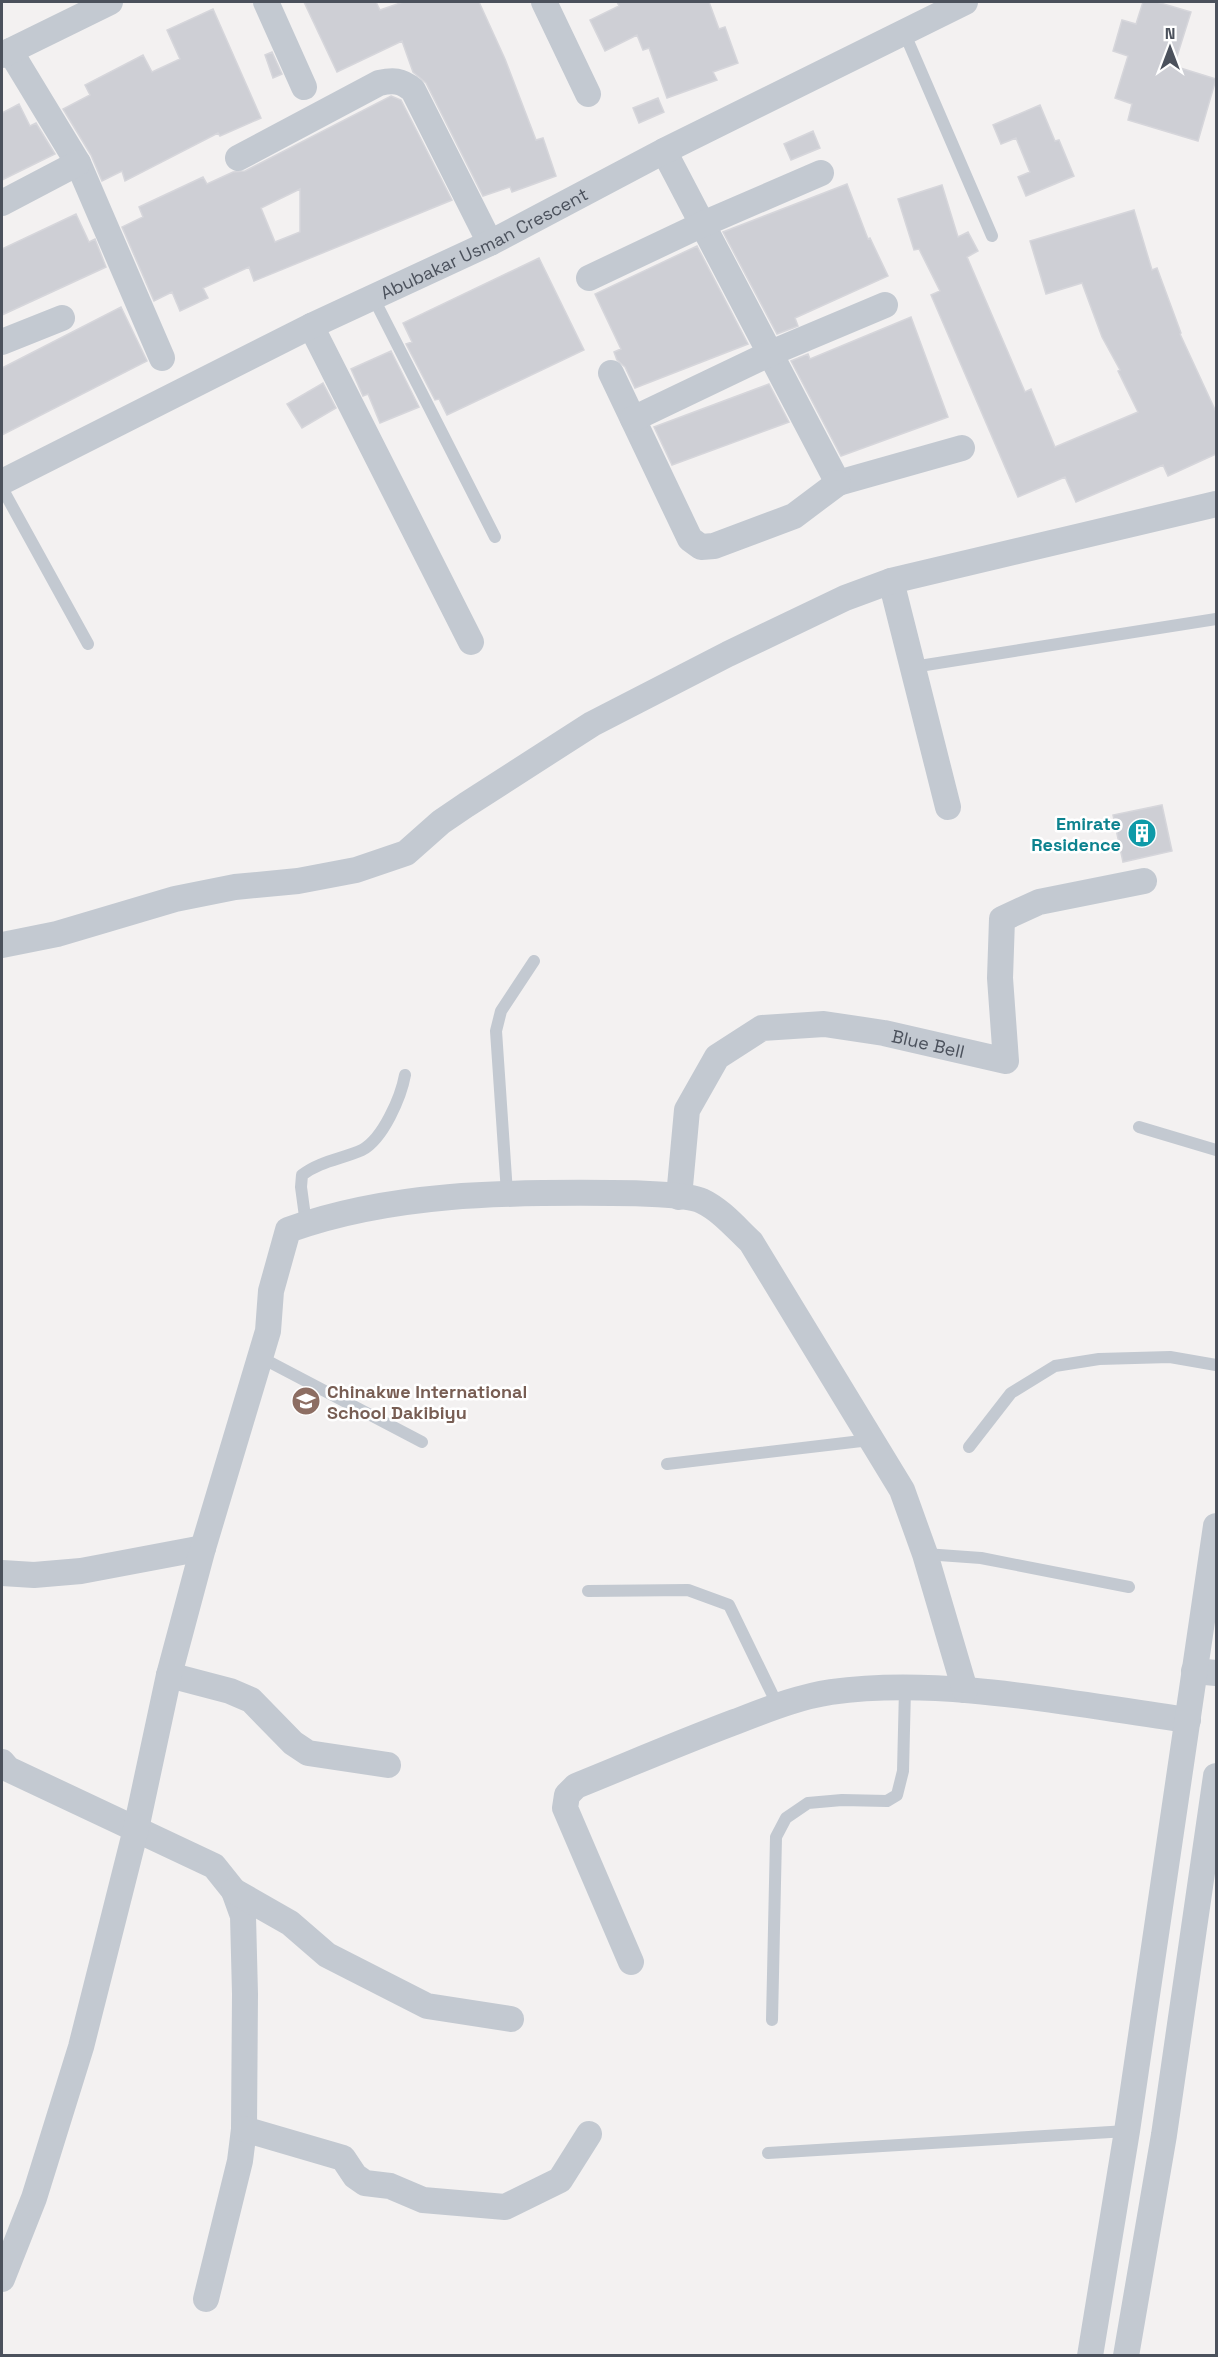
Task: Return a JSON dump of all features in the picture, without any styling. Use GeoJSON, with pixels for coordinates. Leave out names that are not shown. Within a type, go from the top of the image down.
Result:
{"type":"FeatureCollection","features":[{"type":"Feature","properties":{"kind":"street"},"geometry":{"type":"LineString","coordinates":[[110,2],[6,53],[78,163],[162,358]]}},
{"type":"Feature","properties":{"kind":"street"},"geometry":{"type":"LineString","coordinates":[[266,2],[304,87]]}},
{"type":"Feature","properties":{"kind":"street"},"geometry":{"type":"LineString","coordinates":[[544,2],[588,94]]}},
{"type":"Feature","properties":{"kind":"street","name":"Abubakar Usman Crescent"},"geometry":{"type":"LineString","coordinates":[[2,482],[311,326],[490,243],[664,151],[965,2]]}},
{"type":"Feature","properties":{"kind":"street"},"geometry":{"type":"LineString","coordinates":[[238,158],[379,83],[393,80],[404,82],[413,90],[490,243]]}},
{"type":"Feature","properties":{"kind":"street"},"geometry":{"type":"LineString","coordinates":[[664,151],[838,483]]}},
{"type":"Feature","properties":{"kind":"street"},"geometry":{"type":"LineString","coordinates":[[2,203],[78,163]]}},
{"type":"Feature","properties":{"kind":"street"},"geometry":{"type":"LineString","coordinates":[[590,278],[703,224],[821,173]]}},
{"type":"Feature","properties":{"kind":"street"},"geometry":{"type":"LineString","coordinates":[[633,419],[771,353],[885,305]]}},
{"type":"Feature","properties":{"kind":"street"},"geometry":{"type":"LineString","coordinates":[[2,342],[62,318]]}},
{"type":"Feature","properties":{"kind":"street"},"geometry":{"type":"LineString","coordinates":[[311,326],[471,642]]}},
{"type":"Feature","properties":{"kind":"street"},"geometry":{"type":"LineString","coordinates":[[611,373],[690,539],[700,547],[714,546],[794,516],[838,483],[962,448]]}},
{"type":"Feature","properties":{"kind":"street"},"geometry":{"type":"LineString","coordinates":[[2,945],[57,934],[175,899],[235,887],[298,880],[356,870],[406,853],[441,822],[592,724],[834,603],[891,581],[1216,504]]}},
{"type":"Feature","properties":{"kind":"street"},"geometry":{"type":"LineString","coordinates":[[891,581],[948,807]]}},
{"type":"Feature","properties":{"kind":"street","name":"Blue Bell"},"geometry":{"type":"LineString","coordinates":[[679,1197],[687,1110],[717,1057],[762,1028],[824,1024],[884,1033],[1006,1061],[1000,978],[1002,919],[1040,902],[1144,881]]}},
{"type":"Feature","properties":{"kind":"street"},"geometry":{"type":"LineString","coordinates":[[2,2279],[34,2198],[81,2047],[136,1829],[169,1675],[203,1548],[268,1331],[271,1291],[288,1230],[326,1217],[379,1206],[507,1192],[645,1194],[701,1200],[723,1216],[751,1242],[902,1490],[925,1554],[965,1690]]}},
{"type":"Feature","properties":{"kind":"street"},"geometry":{"type":"LineString","coordinates":[[1090,2355],[1127,2132],[1188,1720],[1205,1672],[1216,1526]]}},
{"type":"Feature","properties":{"kind":"street"},"geometry":{"type":"LineString","coordinates":[[2,1573],[34,1575],[81,1571],[203,1548]]}},
{"type":"Feature","properties":{"kind":"street"},"geometry":{"type":"LineString","coordinates":[[169,1675],[230,1691],[251,1700],[293,1743],[308,1754],[388,1765]]}},
{"type":"Feature","properties":{"kind":"street"},"geometry":{"type":"LineString","coordinates":[[632,1962],[565,1808],[567,1795],[576,1786],[682,1742],[778,1706],[830,1692],[905,1689],[965,1690],[1188,1720]]}},
{"type":"Feature","properties":{"kind":"street"},"geometry":{"type":"LineString","coordinates":[[2,1762],[8,1769],[214,1866],[234,1892],[243,1916],[244,2129],[240,2161],[206,2299]]}},
{"type":"Feature","properties":{"kind":"street"},"geometry":{"type":"LineString","coordinates":[[1126,2355],[1164,2135],[1216,1776]]}},
{"type":"Feature","properties":{"kind":"street"},"geometry":{"type":"LineString","coordinates":[[234,1892],[291,1923],[327,1955],[427,2006],[511,2019]]}},
{"type":"Feature","properties":{"kind":"street"},"geometry":{"type":"LineString","coordinates":[[244,2129],[343,2158],[355,2176],[365,2183],[390,2186],[423,2200],[505,2206],[560,2180],[589,2134]]}},
{"type":"Feature","properties":{"kind":"lane"},"geometry":{"type":"LineString","coordinates":[[904,32],[992,236]]}},
{"type":"Feature","properties":{"kind":"lane"},"geometry":{"type":"LineString","coordinates":[[373,297],[495,537]]}},
{"type":"Feature","properties":{"kind":"lane"},"geometry":{"type":"LineString","coordinates":[[2,488],[88,644]]}},
{"type":"Feature","properties":{"kind":"lane"},"geometry":{"type":"LineString","coordinates":[[913,668],[1216,619]]}},
{"type":"Feature","properties":{"kind":"lane"},"geometry":{"type":"LineString","coordinates":[[507,1192],[496,1031],[501,1011],[534,961]]}},
{"type":"Feature","properties":{"kind":"lane"},"geometry":{"type":"LineString","coordinates":[[306,1224],[301,1186],[302,1175],[313,1167],[364,1149],[378,1134],[392,1113],[402,1090],[405,1075]]}},
{"type":"Feature","properties":{"kind":"lane"},"geometry":{"type":"LineString","coordinates":[[1139,1127],[1216,1150]]}},
{"type":"Feature","properties":{"kind":"lane"},"geometry":{"type":"LineString","coordinates":[[260,1357],[422,1442]]}},
{"type":"Feature","properties":{"kind":"lane"},"geometry":{"type":"LineString","coordinates":[[969,1447],[1011,1393],[1055,1366],[1099,1359],[1170,1357],[1216,1365]]}},
{"type":"Feature","properties":{"kind":"lane"},"geometry":{"type":"LineString","coordinates":[[667,1464],[870,1440]]}},
{"type":"Feature","properties":{"kind":"lane"},"geometry":{"type":"LineString","coordinates":[[925,1554],[981,1557],[1129,1587]]}},
{"type":"Feature","properties":{"kind":"lane"},"geometry":{"type":"LineString","coordinates":[[588,1591],[688,1590],[729,1605],[778,1706]]}},
{"type":"Feature","properties":{"kind":"lane"},"geometry":{"type":"LineString","coordinates":[[772,2020],[776,1837],[786,1818],[808,1803],[842,1800],[887,1801],[897,1795],[903,1771],[905,1689]]}},
{"type":"Feature","properties":{"kind":"lane"},"geometry":{"type":"LineString","coordinates":[[768,2153],[1127,2132]]}},
{"type":"Feature","properties":{"kind":"building"},"geometry":{"type":"Polygon","coordinates":[[[304,2],[376,2],[380,10],[403,2],[479,2],[505,59],[536,140],[543,138],[556,176],[512,192],[510,187],[483,196],[426,83],[413,72],[402,41],[337,72],[304,2]]]}},
{"type":"Feature","properties":{"kind":"building"},"geometry":{"type":"Polygon","coordinates":[[[617,2],[709,2],[719,29],[725,27],[738,63],[713,72],[717,80],[667,98],[649,48],[643,50],[637,35],[605,51],[590,20],[619,6],[617,2]]]}},
{"type":"Feature","properties":{"kind":"building"},"geometry":{"type":"Polygon","coordinates":[[[1143,2],[1157,2],[1191,12],[1174,66],[1216,79],[1198,141],[1128,120],[1132,104],[1115,98],[1128,56],[1113,51],[1122,20],[1136,24],[1143,2]]]}},
{"type":"Feature","properties":{"kind":"building"},"geometry":{"type":"Polygon","coordinates":[[[213,9],[261,118],[220,136],[218,133],[125,181],[122,171],[102,181],[91,155],[63,109],[90,95],[85,85],[143,55],[152,72],[180,59],[167,30],[213,9]]]}},
{"type":"Feature","properties":{"kind":"building"},"geometry":{"type":"Polygon","coordinates":[[[272,52],[282,74],[273,78],[265,55],[272,52]]]}},
{"type":"Feature","properties":{"kind":"building"},"geometry":{"type":"Polygon","coordinates":[[[391,96],[401,100],[452,200],[254,281],[249,267],[203,288],[208,298],[180,311],[172,292],[154,301],[122,227],[143,217],[139,207],[203,177],[207,184],[233,172],[245,171],[391,96]],[[300,189],[261,208],[275,242],[300,232],[300,189]]]}},
{"type":"Feature","properties":{"kind":"building"},"geometry":{"type":"Polygon","coordinates":[[[658,98],[664,112],[639,123],[633,108],[658,98]]]}},
{"type":"Feature","properties":{"kind":"building"},"geometry":{"type":"Polygon","coordinates":[[[19,104],[30,126],[36,123],[55,154],[2,180],[2,113],[19,104]]]}},
{"type":"Feature","properties":{"kind":"building"},"geometry":{"type":"Polygon","coordinates":[[[1040,105],[1055,141],[1059,140],[1074,176],[1026,196],[1018,177],[1030,172],[1016,138],[1001,144],[993,125],[1040,105]]]}},
{"type":"Feature","properties":{"kind":"building"},"geometry":{"type":"Polygon","coordinates":[[[813,131],[820,148],[791,160],[784,144],[813,131]]]}},
{"type":"Feature","properties":{"kind":"building"},"geometry":{"type":"Polygon","coordinates":[[[847,184],[868,239],[870,238],[888,276],[795,318],[798,326],[777,334],[723,232],[847,184]]]}},
{"type":"Feature","properties":{"kind":"building"},"geometry":{"type":"Polygon","coordinates":[[[942,185],[958,237],[968,232],[978,251],[967,257],[1025,392],[1031,389],[1055,447],[1138,412],[1118,371],[1120,370],[1102,337],[1082,283],[1046,294],[1030,241],[1134,210],[1152,270],[1157,268],[1180,334],[1216,412],[1216,454],[1168,476],[1163,465],[1076,502],[1065,477],[1018,497],[931,295],[940,291],[919,249],[914,250],[898,199],[942,185]]]}},
{"type":"Feature","properties":{"kind":"building"},"geometry":{"type":"Polygon","coordinates":[[[76,214],[89,242],[95,239],[106,267],[2,315],[2,249],[76,214]]]}},
{"type":"Feature","properties":{"kind":"building"},"geometry":{"type":"Polygon","coordinates":[[[697,246],[748,344],[635,388],[625,367],[617,360],[614,352],[621,349],[595,294],[697,246]]]}},
{"type":"Feature","properties":{"kind":"building"},"geometry":{"type":"Polygon","coordinates":[[[539,258],[584,350],[447,415],[439,399],[435,400],[406,344],[412,342],[403,323],[539,258]]]}},
{"type":"Feature","properties":{"kind":"building"},"geometry":{"type":"Polygon","coordinates":[[[121,307],[147,361],[2,435],[2,368],[121,307]]]}},
{"type":"Feature","properties":{"kind":"building"},"geometry":{"type":"Polygon","coordinates":[[[911,317],[948,417],[841,456],[791,361],[808,354],[810,359],[911,317]]]}},
{"type":"Feature","properties":{"kind":"building"},"geometry":{"type":"Polygon","coordinates":[[[391,351],[419,407],[380,423],[368,394],[363,396],[351,369],[391,351]]]}},
{"type":"Feature","properties":{"kind":"building"},"geometry":{"type":"Polygon","coordinates":[[[323,383],[336,408],[302,428],[287,404],[323,383]]]}},
{"type":"Feature","properties":{"kind":"building"},"geometry":{"type":"Polygon","coordinates":[[[769,384],[789,422],[672,465],[654,427],[769,384]]]}},
{"type":"Feature","properties":{"kind":"building","name":"Emirate Residence"},"geometry":{"type":"Polygon","coordinates":[[[1162,805],[1172,851],[1123,862],[1113,815],[1162,805]]]}},
{"type":"Feature","properties":{"kind":"place","name":"Emirate Residence"},"geometry":{"type":"Point","coordinates":[1142,833]}},
{"type":"Feature","properties":{"kind":"place","name":"Chinakwe International School Dakibiyu"},"geometry":{"type":"Point","coordinates":[306,1401]}}]}
